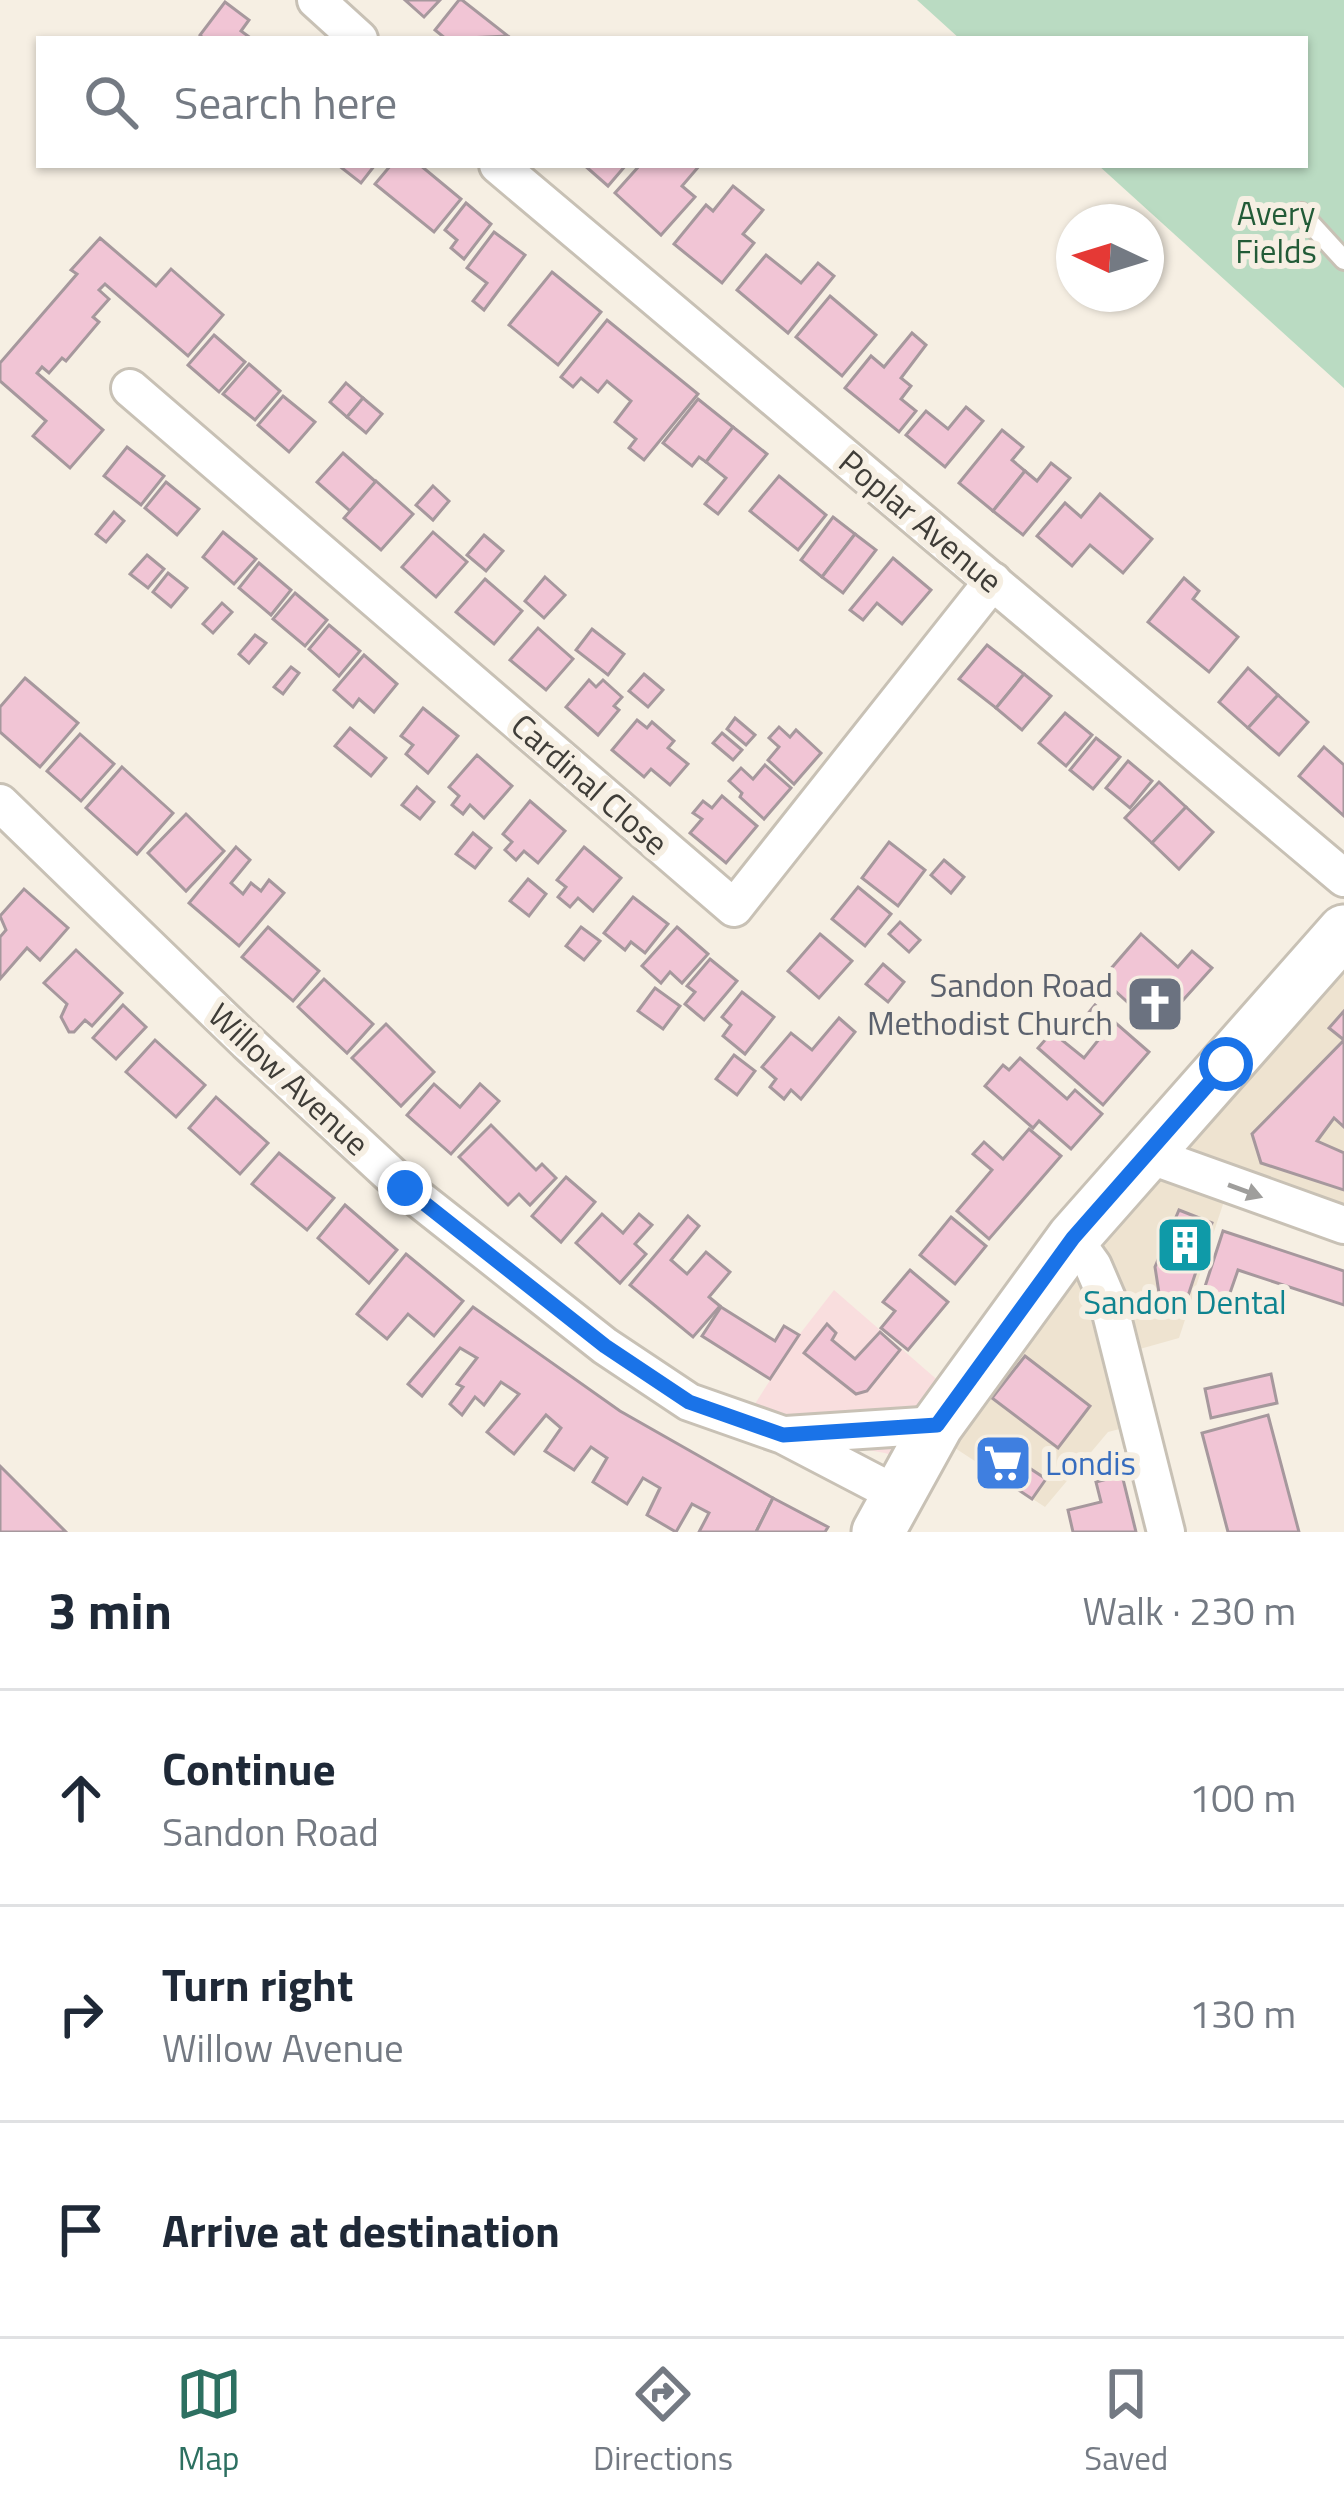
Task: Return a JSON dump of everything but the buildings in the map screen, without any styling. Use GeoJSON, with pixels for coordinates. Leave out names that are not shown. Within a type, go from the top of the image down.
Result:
{"type":"FeatureCollection","features":[{"type":"Feature","properties":{"kind":"main road"},"geometry":{"type":"LineString","coordinates":[[888,1513],[937,1425],[1073,1238],[1344,931]]}},
{"type":"Feature","properties":{"kind":"street"},"geometry":{"type":"LineString","coordinates":[[316,0],[356,36]]}},
{"type":"Feature","properties":{"kind":"street","name":"Poplar Avenue"},"geometry":{"type":"LineString","coordinates":[[502,168],[1344,878]]}},
{"type":"Feature","properties":{"kind":"street","name":"Cardinal Close"},"geometry":{"type":"LineString","coordinates":[[130,388],[734,908],[993,581]]}},
{"type":"Feature","properties":{"kind":"street","name":"Willow Avenue"},"geometry":{"type":"LineString","coordinates":[[0,803],[405,1188],[605,1346],[689,1402],[783,1435],[888,1513]]}},
{"type":"Feature","properties":{"kind":"street"},"geometry":{"type":"LineString","coordinates":[[1146,1154],[1344,1225]]}},
{"type":"Feature","properties":{"kind":"street"},"geometry":{"type":"LineString","coordinates":[[1073,1238],[1093,1266],[1108,1300],[1166,1532]]}},
{"type":"Feature","properties":{"kind":"street","name":"Willow Avenue"},"geometry":{"type":"LineString","coordinates":[[783,1435],[937,1425]]}},
{"type":"Feature","properties":{"kind":"lane"},"geometry":{"type":"LineString","coordinates":[[1301,213],[1344,260]]}},
{"type":"Feature","properties":{"kind":"shaded area"},"geometry":{"type":"Polygon","coordinates":[[[1344,958],[1344,1225],[1229,1186],[1179,1338],[1122,1354],[1139,1424],[1108,1432],[1045,1507],[932,1433],[1344,958]]]}},
{"type":"Feature","properties":{"kind":"shaded area"},"geometry":{"type":"Polygon","coordinates":[[[834,1290],[957,1397],[915,1463],[783,1435],[744,1421],[834,1290]]]}},
{"type":"Feature","properties":{"kind":"green space","name":"Avery Fields"},"geometry":{"type":"Polygon","coordinates":[[[917,0],[1344,0],[1344,388],[1164,225],[1164,204],[1141,204],[1101,168],[1308,168],[1308,36],[957,36],[917,0]]]}},
{"type":"Feature","properties":{"kind":"place","name":"Sandon Road Methodist Church"},"geometry":{"type":"Point","coordinates":[1155,1004]}},
{"type":"Feature","properties":{"kind":"place","name":"Sandon Dental"},"geometry":{"type":"Point","coordinates":[1185,1245]}},
{"type":"Feature","properties":{"kind":"place","name":"Londis"},"geometry":{"type":"Point","coordinates":[1003,1463]}},
{"type":"Feature","properties":{"kind":"route"},"geometry":{"type":"LineString","coordinates":[[405,1188],[605,1346],[689,1402],[783,1435],[937,1425],[1073,1238],[1226,1064]]}}]}
